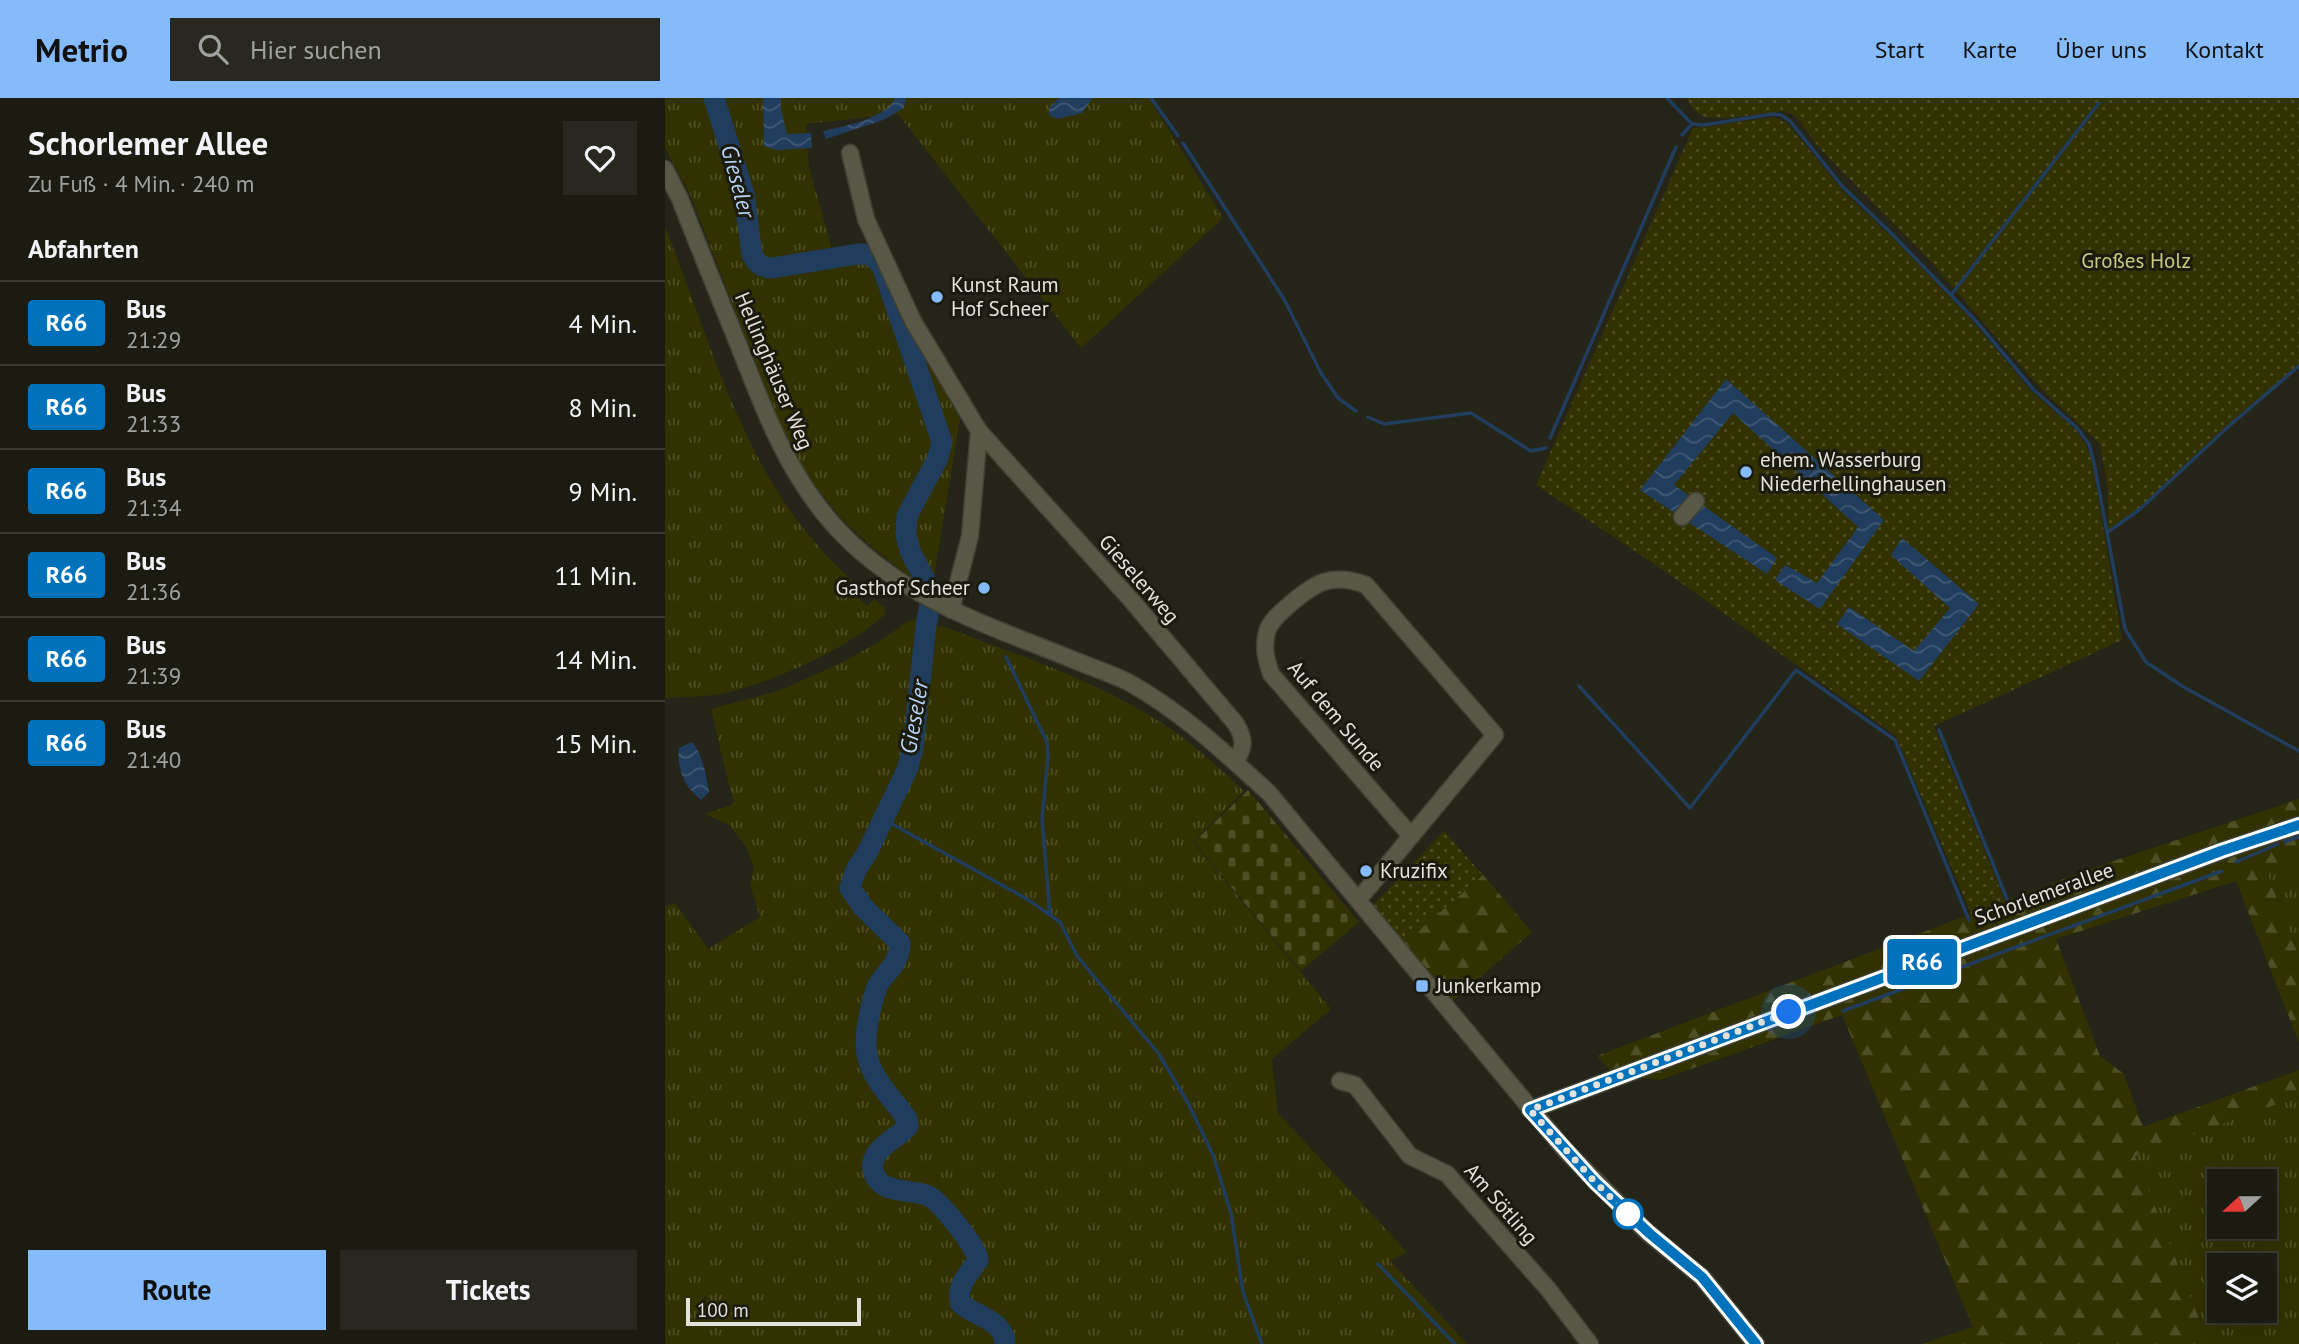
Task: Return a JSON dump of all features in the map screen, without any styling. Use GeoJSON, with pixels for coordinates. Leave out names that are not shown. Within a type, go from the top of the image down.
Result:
{"type":"FeatureCollection","features":[{"type":"Feature","properties":{"kind":"street","name":"Gieselerweg"},"geometry":{"type":"LineString","coordinates":[[850,153],[869,226],[913,321],[979,431],[1132,601],[1236,724],[1244,741],[1243,750],[1235,762]]}},
{"type":"Feature","properties":{"kind":"street","name":"Hellinghäuser Weg"},"geometry":{"type":"LineString","coordinates":[[665,169],[680,198],[768,420],[801,482],[832,524],[868,557],[918,594],[1127,682],[1185,718],[1235,762],[1269,793],[1359,899],[1530,1110],[1595,1182],[1649,1233],[1702,1277],[1756,1344]]}},
{"type":"Feature","properties":{"kind":"street"},"geometry":{"type":"LineString","coordinates":[[947,608],[970,536],[979,431]]}},
{"type":"Feature","properties":{"kind":"street"},"geometry":{"type":"LineString","coordinates":[[1682,517],[1696,501]]}},
{"type":"Feature","properties":{"kind":"street","name":"Auf dem Sunde"},"geometry":{"type":"LineString","coordinates":[[1325,580],[1353,580],[1366,585],[1495,735],[1411,836],[1271,674],[1264,654],[1269,627],[1277,616],[1310,587],[1325,580]]}},
{"type":"Feature","properties":{"kind":"street","name":"Schorlemerallee"},"geometry":{"type":"LineString","coordinates":[[1530,1110],[2208,856],[2299,825]]}},
{"type":"Feature","properties":{"kind":"street"},"geometry":{"type":"LineString","coordinates":[[1359,899],[1411,836]]}},
{"type":"Feature","properties":{"kind":"street","name":"Am Sötling"},"geometry":{"type":"LineString","coordinates":[[1340,1081],[1355,1085],[1410,1156],[1447,1174],[1548,1289],[1590,1344]]}},
{"type":"Feature","properties":{"kind":"green space"},"geometry":{"type":"Polygon","coordinates":[[[665,98],[1149,98],[1223,218],[1081,348],[898,114],[806,124],[809,167],[833,253],[870,248],[884,265],[908,326],[960,419],[932,589],[916,581],[874,549],[839,516],[808,476],[779,423],[690,194],[665,148],[665,98]]]}},
{"type":"Feature","properties":{"kind":"green space","name":"Großes Holz"},"geometry":{"type":"Polygon","coordinates":[[[1686,98],[2299,98],[2299,368],[2257,401],[2132,516],[2108,530],[2108,489],[2100,444],[2041,389],[1931,262],[1820,149],[1795,116],[1786,111],[1729,118],[1708,117],[1697,112],[1686,98]]]}},
{"type":"Feature","properties":{"kind":"green space"},"geometry":{"type":"Polygon","coordinates":[[[1775,117],[1787,123],[1846,194],[1896,241],[1970,318],[2031,391],[2076,430],[2092,461],[2122,640],[1934,726],[2005,901],[1971,914],[1896,736],[1663,570],[1536,485],[1693,128],[1775,117]]]}},
{"type":"Feature","properties":{"kind":"green space"},"geometry":{"type":"Polygon","coordinates":[[[665,227],[721,375],[764,468],[791,511],[823,552],[863,590],[858,598],[867,606],[874,599],[885,608],[885,614],[828,653],[781,675],[714,695],[665,698],[665,227]]]}},
{"type":"Feature","properties":{"kind":"green space"},"geometry":{"type":"Polygon","coordinates":[[[917,619],[926,626],[945,627],[1054,669],[1132,705],[1180,736],[1244,791],[1193,842],[1331,1009],[1272,1059],[1278,1113],[1407,1252],[1390,1261],[1467,1344],[665,1344],[665,907],[675,903],[708,949],[760,917],[750,885],[754,869],[747,848],[729,825],[705,814],[731,805],[734,801],[711,709],[781,690],[843,662],[879,642],[908,621],[917,619]]]}},
{"type":"Feature","properties":{"kind":"green space"},"geometry":{"type":"Polygon","coordinates":[[[1248,790],[1359,922],[1301,971],[1194,842],[1248,790]]]}},
{"type":"Feature","properties":{"kind":"green space"},"geometry":{"type":"Polygon","coordinates":[[[2299,799],[2299,861],[2267,872],[2299,956],[2299,1043],[2236,881],[2056,939],[2100,1056],[2124,1074],[2143,1127],[2299,1070],[2299,1096],[2135,1156],[2209,1344],[1922,1344],[1973,1327],[1842,1015],[1660,1080],[1614,1075],[1597,1056],[2087,870],[2299,799]]]}},
{"type":"Feature","properties":{"kind":"green space"},"geometry":{"type":"Polygon","coordinates":[[[1444,831],[1483,875],[1403,944],[1372,906],[1444,831]]]}},
{"type":"Feature","properties":{"kind":"green space"},"geometry":{"type":"Polygon","coordinates":[[[2299,861],[2299,956],[2267,872],[2299,861]]]}},
{"type":"Feature","properties":{"kind":"green space"},"geometry":{"type":"Polygon","coordinates":[[[1483,875],[1532,932],[1453,1001],[1403,944],[1483,875]]]}},
{"type":"Feature","properties":{"kind":"green space"},"geometry":{"type":"Polygon","coordinates":[[[2299,1096],[2299,1344],[2209,1344],[2134,1155],[2299,1096]]]}},
{"type":"Feature","properties":{"kind":"water"},"geometry":{"type":"Polygon","coordinates":[[[763,98],[781,98],[787,134],[811,133],[812,148],[776,150],[764,146],[763,98]]]}},
{"type":"Feature","properties":{"kind":"water"},"geometry":{"type":"Polygon","coordinates":[[[895,98],[906,98],[904,108],[883,120],[826,139],[823,131],[874,116],[895,98]]]}},
{"type":"Feature","properties":{"kind":"water"},"geometry":{"type":"Polygon","coordinates":[[[1059,98],[1093,98],[1082,113],[1058,119],[1049,115],[1049,108],[1059,98]]]}},
{"type":"Feature","properties":{"kind":"water"},"geometry":{"type":"Polygon","coordinates":[[[1726,379],[1884,520],[1820,609],[1775,580],[1785,565],[1817,583],[1858,527],[1733,413],[1674,485],[1777,558],[1767,574],[1640,490],[1726,379]]]}},
{"type":"Feature","properties":{"kind":"water"},"geometry":{"type":"Polygon","coordinates":[[[1902,538],[1979,604],[1919,681],[1837,624],[1849,607],[1914,651],[1950,608],[1891,555],[1902,538]]]}},
{"type":"Feature","properties":{"kind":"water"},"geometry":{"type":"Polygon","coordinates":[[[692,742],[701,759],[709,792],[701,800],[686,783],[679,763],[679,748],[692,742]]]}},
{"type":"Feature","properties":{"kind":"waterway","name":"Gieseler"},"geometry":{"type":"LineString","coordinates":[[714,98],[744,194],[752,254],[762,266],[772,268],[858,254],[870,255],[875,259],[883,268],[942,442],[937,460],[907,516],[906,535],[910,551],[932,593],[913,748],[907,770],[856,870],[850,888],[863,907],[900,943],[895,962],[874,994],[866,1039],[870,1065],[881,1086],[907,1119],[908,1126],[879,1150],[873,1161],[873,1170],[876,1178],[889,1188],[929,1196],[958,1226],[978,1260],[961,1286],[961,1304],[995,1324],[1004,1336],[1005,1344]]}},
{"type":"Feature","properties":{"kind":"waterway"},"geometry":{"type":"LineString","coordinates":[[1151,98],[1178,136]]}},
{"type":"Feature","properties":{"kind":"waterway"},"geometry":{"type":"LineString","coordinates":[[1667,98],[1692,124]]}},
{"type":"Feature","properties":{"kind":"waterway"},"geometry":{"type":"LineString","coordinates":[[1951,295],[2099,103]]}},
{"type":"Feature","properties":{"kind":"waterway"},"geometry":{"type":"LineString","coordinates":[[1682,135],[1692,124],[1704,125],[1773,114],[1781,115],[1790,121],[1842,186],[1976,321],[2034,390],[2077,428],[2089,444],[2125,629],[2146,662],[2182,686],[2299,751]]}},
{"type":"Feature","properties":{"kind":"waterway"},"geometry":{"type":"LineString","coordinates":[[1183,143],[1284,299],[1321,373],[1338,398],[1356,411]]}},
{"type":"Feature","properties":{"kind":"waterway"},"geometry":{"type":"LineString","coordinates":[[1550,438],[1676,147]]}},
{"type":"Feature","properties":{"kind":"waterway"},"geometry":{"type":"LineString","coordinates":[[2108,532],[2139,510],[2229,426],[2299,366]]}},
{"type":"Feature","properties":{"kind":"waterway"},"geometry":{"type":"LineString","coordinates":[[1368,417],[1384,424],[1471,413],[1531,451],[1546,448]]}},
{"type":"Feature","properties":{"kind":"waterway"},"geometry":{"type":"LineString","coordinates":[[1006,657],[1047,742],[1042,819],[1050,915]]}},
{"type":"Feature","properties":{"kind":"waterway"},"geometry":{"type":"LineString","coordinates":[[1579,686],[1690,808],[1796,670],[1895,740],[1969,920]]}},
{"type":"Feature","properties":{"kind":"waterway"},"geometry":{"type":"LineString","coordinates":[[1939,730],[2009,904]]}},
{"type":"Feature","properties":{"kind":"waterway"},"geometry":{"type":"LineString","coordinates":[[883,819],[1027,899],[1060,922],[1077,956],[1159,1054],[1188,1103],[1213,1155],[1231,1213],[1243,1292],[1262,1344]]}},
{"type":"Feature","properties":{"kind":"waterway"},"geometry":{"type":"LineString","coordinates":[[2285,842],[2299,837]]}},
{"type":"Feature","properties":{"kind":"waterway"},"geometry":{"type":"LineString","coordinates":[[2236,862],[2278,844]]}},
{"type":"Feature","properties":{"kind":"waterway"},"geometry":{"type":"LineString","coordinates":[[1843,1011],[2222,871]]}},
{"type":"Feature","properties":{"kind":"waterway"},"geometry":{"type":"LineString","coordinates":[[1378,1264],[1455,1344]]}},
{"type":"Feature","properties":{"kind":"bus line","name":"R66"},"geometry":{"type":"LineString","coordinates":[[1756,1344],[1738,1318],[1702,1277],[1649,1233],[1595,1182],[1530,1110],[2221,851],[2299,825]]}},
{"type":"Feature","properties":{"kind":"place","name":"Kunst Raum Hof Scheer"},"geometry":{"type":"Point","coordinates":[937,297]}},
{"type":"Feature","properties":{"kind":"place","name":"ehem. Wasserburg Niederhellinghausen"},"geometry":{"type":"Point","coordinates":[1746,472]}},
{"type":"Feature","properties":{"kind":"place","name":"Gasthof Scheer"},"geometry":{"type":"Point","coordinates":[984,588]}},
{"type":"Feature","properties":{"kind":"place","name":"Kruzifix"},"geometry":{"type":"Point","coordinates":[1366,871]}},
{"type":"Feature","properties":{"kind":"place","name":"Junkerkamp"},"geometry":{"type":"Point","coordinates":[1422,986]}},
{"type":"Feature","properties":{"kind":"route"},"geometry":{"type":"LineString","coordinates":[[1628,1214],[1530,1110],[1789,1012]]}}]}
